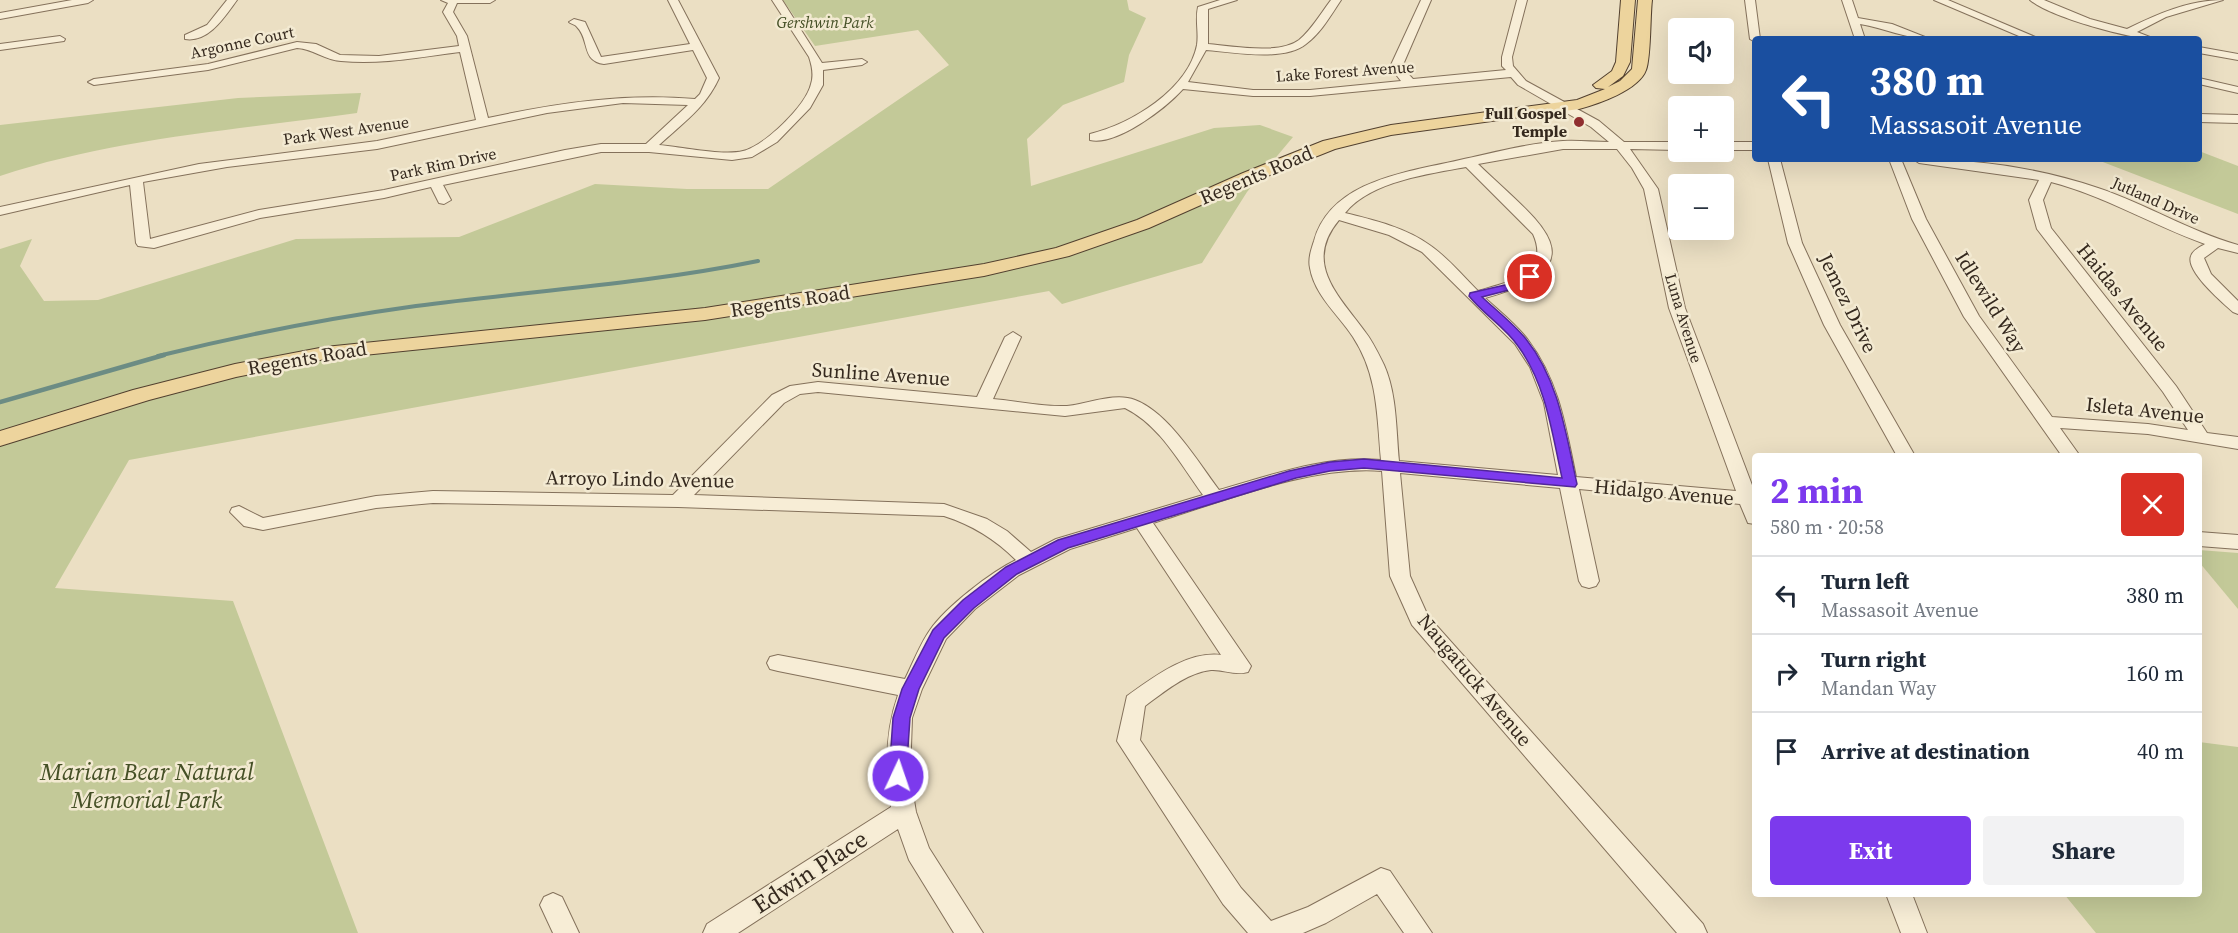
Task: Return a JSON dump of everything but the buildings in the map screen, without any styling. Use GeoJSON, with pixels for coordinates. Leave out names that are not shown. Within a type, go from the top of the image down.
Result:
{"type":"FeatureCollection","features":[{"type":"Feature","properties":{"kind":"main road"},"geometry":{"type":"LineString","coordinates":[[1559,104],[1593,89],[1618,73],[1623,62],[1628,0]]}},
{"type":"Feature","properties":{"kind":"main road"},"geometry":{"type":"LineString","coordinates":[[1559,104],[1605,95],[1625,84],[1639,70],[1645,0]]}},
{"type":"Feature","properties":{"kind":"main road","name":"Regents Road"},"geometry":{"type":"LineString","coordinates":[[0,427],[141,382],[234,359],[328,341],[414,329],[740,298],[988,258],[1050,245],[1129,219],[1322,138],[1421,117],[1559,104]]}},
{"type":"Feature","properties":{"kind":"main road","name":"Regents Road"},"geometry":{"type":"LineString","coordinates":[[0,439],[141,394],[235,371],[325,353],[705,314],[984,270],[1062,252],[1143,224],[1290,159],[1329,145],[1391,130],[1559,104]]}},
{"type":"Feature","properties":{"kind":"street"},"geometry":{"type":"LineString","coordinates":[[0,16],[88,0]]}},
{"type":"Feature","properties":{"kind":"street"},"geometry":{"type":"LineString","coordinates":[[189,37],[211,27],[232,0]]}},
{"type":"Feature","properties":{"kind":"street"},"geometry":{"type":"LineString","coordinates":[[483,124],[462,36],[448,12],[451,0],[490,0]]}},
{"type":"Feature","properties":{"kind":"street"},"geometry":{"type":"LineString","coordinates":[[649,147],[699,103],[705,96],[713,78],[673,0]]}},
{"type":"Feature","properties":{"kind":"street"},"geometry":{"type":"LineString","coordinates":[[777,0],[807,44],[818,67],[862,62]]}},
{"type":"Feature","properties":{"kind":"street"},"geometry":{"type":"LineString","coordinates":[[1094,137],[1106,135],[1127,126],[1154,109],[1180,85],[1202,47],[1203,7],[1232,0]]}},
{"type":"Feature","properties":{"kind":"street"},"geometry":{"type":"LineString","coordinates":[[1202,47],[1272,50],[1290,48],[1302,43],[1336,0]]}},
{"type":"Feature","properties":{"kind":"street"},"geometry":{"type":"LineString","coordinates":[[1410,83],[1396,67],[1426,0]]}},
{"type":"Feature","properties":{"kind":"street"},"geometry":{"type":"LineString","coordinates":[[1513,73],[1507,57],[1522,0]]}},
{"type":"Feature","properties":{"kind":"street"},"geometry":{"type":"LineString","coordinates":[[1750,0],[1755,36]]}},
{"type":"Feature","properties":{"kind":"street"},"geometry":{"type":"LineString","coordinates":[[1846,0],[1859,36]]}},
{"type":"Feature","properties":{"kind":"street"},"geometry":{"type":"LineString","coordinates":[[1939,0],[2028,36]]}},
{"type":"Feature","properties":{"kind":"street"},"geometry":{"type":"LineString","coordinates":[[2035,0],[2086,21],[2139,36]]}},
{"type":"Feature","properties":{"kind":"street"},"geometry":{"type":"LineString","coordinates":[[2128,33],[2162,15],[2218,0]]}},
{"type":"Feature","properties":{"kind":"street"},"geometry":{"type":"LineString","coordinates":[[1854,20],[1888,26],[1916,36]]}},
{"type":"Feature","properties":{"kind":"street"},"geometry":{"type":"LineString","coordinates":[[574,22],[581,24],[597,60],[604,62],[697,46]]}},
{"type":"Feature","properties":{"kind":"street"},"geometry":{"type":"LineString","coordinates":[[0,47],[60,39]]}},
{"type":"Feature","properties":{"kind":"street","name":"Argonne Court"},"geometry":{"type":"LineString","coordinates":[[94,82],[208,67],[297,45],[312,46],[322,53],[339,58],[379,59],[465,48]]}},
{"type":"Feature","properties":{"kind":"street"},"geometry":{"type":"LineString","coordinates":[[2202,51],[2238,57]]}},
{"type":"Feature","properties":{"kind":"street","name":"Park Rim Drive"},"geometry":{"type":"LineString","coordinates":[[136,181],[143,243],[154,244],[259,214],[384,194],[601,148],[649,147],[732,156],[754,152],[787,127],[806,106],[817,85],[818,67]]}},
{"type":"Feature","properties":{"kind":"street","name":"Lake Forest Avenue"},"geometry":{"type":"LineString","coordinates":[[1180,85],[1253,93],[1289,94],[1513,73]]}},
{"type":"Feature","properties":{"kind":"street","name":"Luna Avenue"},"geometry":{"type":"LineString","coordinates":[[1513,73],[1522,83],[1595,124],[1620,145],[1638,167],[1650,189],[1677,308],[1751,499]]}},
{"type":"Feature","properties":{"kind":"street"},"geometry":{"type":"LineString","coordinates":[[2202,82],[2238,90]]}},
{"type":"Feature","properties":{"kind":"street","name":"Park West Avenue"},"geometry":{"type":"LineString","coordinates":[[0,211],[230,162],[345,150],[564,107],[612,100],[647,99],[699,103]]}},
{"type":"Feature","properties":{"kind":"street"},"geometry":{"type":"LineString","coordinates":[[2202,118],[2238,119]]}},
{"type":"Feature","properties":{"kind":"street"},"geometry":{"type":"LineString","coordinates":[[1334,214],[1345,204],[1372,188],[1392,180],[1469,162],[1563,145],[1668,146]]}},
{"type":"Feature","properties":{"kind":"street"},"geometry":{"type":"LineString","coordinates":[[1734,146],[1752,146]]}},
{"type":"Feature","properties":{"kind":"street"},"geometry":{"type":"LineString","coordinates":[[1469,162],[1539,232],[1545,241],[1546,257],[1544,263],[1530,277],[1509,287],[1474,296]]}},
{"type":"Feature","properties":{"kind":"street","name":"Jemez Drive"},"geometry":{"type":"LineString","coordinates":[[1775,162],[1795,243],[1832,325],[1904,453]]}},
{"type":"Feature","properties":{"kind":"street","name":"Idlewild Way"},"geometry":{"type":"LineString","coordinates":[[1896,162],[1919,219],[1945,271],[1972,317],[2069,453]]}},
{"type":"Feature","properties":{"kind":"street","name":"Jutland Drive"},"geometry":{"type":"LineString","coordinates":[[1939,162],[2046,178],[2092,191],[2215,243],[2238,249]]}},
{"type":"Feature","properties":{"kind":"street","name":"Haidas Avenue"},"geometry":{"type":"LineString","coordinates":[[2046,178],[2036,200],[2044,229],[2170,390],[2201,436]]}},
{"type":"Feature","properties":{"kind":"street"},"geometry":{"type":"LineString","coordinates":[[435,182],[444,200]]}},
{"type":"Feature","properties":{"kind":"street"},"geometry":{"type":"LineString","coordinates":[[1334,214],[1385,227],[1412,239],[1427,249],[1521,341],[1538,367],[1552,403],[1589,582]]}},
{"type":"Feature","properties":{"kind":"street","name":"Naugatuck Avenue"},"geometry":{"type":"LineString","coordinates":[[1334,214],[1324,229],[1317,255],[1317,268],[1328,296],[1360,336],[1376,366],[1383,387],[1400,576],[1419,620],[1694,933]]}},
{"type":"Feature","properties":{"kind":"street"},"geometry":{"type":"LineString","coordinates":[[2215,243],[2198,256],[2197,261],[2203,273],[2238,309]]}},
{"type":"Feature","properties":{"kind":"street"},"geometry":{"type":"LineString","coordinates":[[983,403],[1013,337]]}},
{"type":"Feature","properties":{"kind":"street","name":"Sunline Avenue"},"geometry":{"type":"LineString","coordinates":[[678,501],[778,399],[796,390],[818,387],[1065,411],[1101,407],[1119,402],[1129,403],[1153,417],[1215,498]]}},
{"type":"Feature","properties":{"kind":"street","name":"Isleta Avenue"},"geometry":{"type":"LineString","coordinates":[[2047,422],[2148,429],[2238,443]]}},
{"type":"Feature","properties":{"kind":"street","name":"Hidalgo Avenue"},"geometry":{"type":"LineString","coordinates":[[970,933],[955,914],[918,852],[904,812],[898,776],[901,718],[910,689],[938,634],[977,597],[1012,570],[1063,544],[1294,474],[1330,466],[1364,464],[1751,499]]}},
{"type":"Feature","properties":{"kind":"street","name":"Arroyo Lindo Avenue"},"geometry":{"type":"LineString","coordinates":[[239,512],[251,521],[263,524],[376,502],[432,497],[678,501],[944,510],[966,516],[987,526],[1006,539],[1030,562]]}},
{"type":"Feature","properties":{"kind":"street"},"geometry":{"type":"LineString","coordinates":[[1142,521],[1240,666],[1210,662],[1172,675],[1135,702],[1128,741],[1232,896],[1265,933]]}},
{"type":"Feature","properties":{"kind":"street"},"geometry":{"type":"LineString","coordinates":[[2202,539],[2238,542]]}},
{"type":"Feature","properties":{"kind":"street"},"geometry":{"type":"LineString","coordinates":[[778,663],[910,689]]}},
{"type":"Feature","properties":{"kind":"street","name":"Edwin Place"},"geometry":{"type":"LineString","coordinates":[[716,933],[904,812]]}},
{"type":"Feature","properties":{"kind":"street"},"geometry":{"type":"LineString","coordinates":[[1273,933],[1317,915],[1381,879],[1419,933]]}},
{"type":"Feature","properties":{"kind":"street"},"geometry":{"type":"LineString","coordinates":[[1900,897],[1914,933]]}},
{"type":"Feature","properties":{"kind":"street"},"geometry":{"type":"LineString","coordinates":[[553,905],[566,933]]}},
{"type":"Feature","properties":{"kind":"green space","name":"Marian Bear Natural Memorial Park"},"geometry":{"type":"Polygon","coordinates":[[[783,0],[1127,0],[1129,10],[1146,18],[1129,55],[1124,82],[1063,105],[1027,139],[1031,186],[1214,128],[1260,125],[1293,137],[1247,192],[1202,263],[1062,304],[1049,291],[129,460],[55,588],[233,601],[358,933],[0,933],[0,249],[32,239],[20,266],[44,301],[98,300],[296,239],[459,237],[595,184],[687,189],[768,189],[949,65],[918,30],[815,46],[783,0]]]}},
{"type":"Feature","properties":{"kind":"green space"},"geometry":{"type":"Polygon","coordinates":[[[361,93],[357,113],[132,144],[43,163],[0,176],[0,125],[238,98],[361,93]]]}},
{"type":"Feature","properties":{"kind":"green space"},"geometry":{"type":"Polygon","coordinates":[[[2202,152],[2238,166],[2238,214],[2103,162],[2202,162],[2202,152]]]}},
{"type":"Feature","properties":{"kind":"green space"},"geometry":{"type":"Polygon","coordinates":[[[2202,550],[2238,553],[2238,609],[2202,566],[2202,550]]]}},
{"type":"Feature","properties":{"kind":"green space"},"geometry":{"type":"Polygon","coordinates":[[[2202,742],[2238,747],[2238,933],[2096,933],[2066,897],[2202,897],[2202,742]]]}},
{"type":"Feature","properties":{"kind":"waterway"},"geometry":{"type":"LineString","coordinates":[[158,356],[351,316],[673,276],[758,261]]}},
{"type":"Feature","properties":{"kind":"waterway"},"geometry":{"type":"LineString","coordinates":[[0,402],[164,355]]}},
{"type":"Feature","properties":{"kind":"place","name":"Full Gospel Temple"},"geometry":{"type":"Point","coordinates":[1579,122]}},
{"type":"Feature","properties":{"kind":"route"},"geometry":{"type":"LineString","coordinates":[[898,776],[901,718],[910,689],[938,634],[968,604],[1012,570],[1063,544],[1294,474],[1330,466],[1364,464],[1570,484],[1552,403],[1538,367],[1521,341],[1474,296],[1509,287],[1530,277]]}},
{"type":"Feature","properties":{"kind":"park label","name":"Gershwin Park"},"geometry":{"type":"Point","coordinates":[825,22]}}]}
